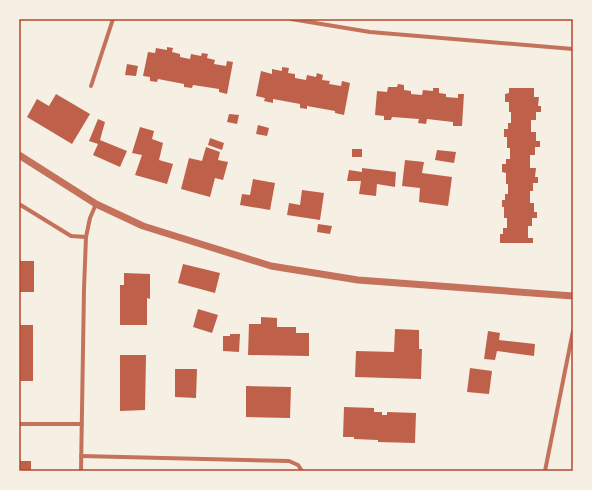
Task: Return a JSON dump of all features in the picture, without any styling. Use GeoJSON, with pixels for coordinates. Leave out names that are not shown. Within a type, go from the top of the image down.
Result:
{"type":"FeatureCollection","features":[{"type":"Feature","properties":{"kind":"street"},"geometry":{"type":"LineString","coordinates":[[91,86],[113,19]]}},
{"type":"Feature","properties":{"kind":"street"},"geometry":{"type":"LineString","coordinates":[[291,19],[370,32],[573,50]]}},
{"type":"Feature","properties":{"kind":"street"},"geometry":{"type":"LineString","coordinates":[[19,155],[96,204],[143,226],[271,266],[358,280],[573,296]]}},
{"type":"Feature","properties":{"kind":"street"},"geometry":{"type":"LineString","coordinates":[[19,204],[71,236],[86,237]]}},
{"type":"Feature","properties":{"kind":"street"},"geometry":{"type":"LineString","coordinates":[[81,471],[86,237],[90,218],[96,204]]}},
{"type":"Feature","properties":{"kind":"street"},"geometry":{"type":"LineString","coordinates":[[546,471],[573,331]]}},
{"type":"Feature","properties":{"kind":"street"},"geometry":{"type":"LineString","coordinates":[[19,424],[82,424]]}},
{"type":"Feature","properties":{"kind":"street"},"geometry":{"type":"LineString","coordinates":[[81,456],[289,461],[298,465],[302,471]]}},
{"type":"Feature","properties":{"kind":"building"},"geometry":{"type":"Polygon","coordinates":[[[167,47],[173,48],[172,52],[180,54],[180,57],[190,59],[191,54],[201,56],[202,53],[208,54],[207,58],[215,60],[214,64],[226,66],[227,61],[233,62],[227,94],[219,92],[219,89],[193,85],[192,88],[184,87],[184,84],[158,79],[157,82],[150,81],[150,77],[143,76],[148,52],[155,53],[156,48],[167,50],[167,47]]]}},
{"type":"Feature","properties":{"kind":"building"},"geometry":{"type":"Polygon","coordinates":[[[127,64],[138,66],[136,76],[125,75],[127,64]]]}},
{"type":"Feature","properties":{"kind":"building"},"geometry":{"type":"Polygon","coordinates":[[[282,67],[289,68],[288,73],[295,74],[295,78],[306,80],[307,75],[316,77],[317,73],[323,75],[322,80],[330,81],[329,84],[341,86],[342,81],[350,83],[344,115],[335,113],[335,111],[307,106],[307,109],[300,108],[300,104],[273,99],[273,103],[264,101],[265,98],[256,96],[261,71],[272,74],[272,69],[282,71],[282,67]]]}},
{"type":"Feature","properties":{"kind":"building"},"geometry":{"type":"Polygon","coordinates":[[[398,84],[404,85],[404,90],[411,91],[411,94],[422,95],[423,90],[433,91],[433,88],[439,88],[439,93],[446,94],[446,97],[458,98],[458,94],[464,94],[462,126],[453,126],[453,122],[427,119],[426,124],[418,123],[419,119],[392,117],[391,120],[384,120],[384,116],[375,115],[377,91],[387,92],[388,87],[397,87],[398,84]]]}},
{"type":"Feature","properties":{"kind":"building"},"geometry":{"type":"Polygon","coordinates":[[[509,88],[534,88],[534,97],[539,97],[538,106],[541,106],[541,112],[536,112],[536,120],[531,120],[531,132],[536,132],[536,141],[540,141],[540,147],[535,147],[535,155],[530,155],[530,168],[536,168],[535,177],[538,177],[538,183],[533,183],[533,191],[530,191],[530,203],[534,203],[534,212],[537,212],[537,218],[532,218],[532,226],[528,226],[528,238],[533,238],[533,243],[500,243],[500,234],[503,234],[503,228],[507,228],[507,218],[504,218],[504,207],[502,207],[502,200],[505,200],[505,194],[508,194],[508,184],[506,184],[506,173],[502,172],[502,164],[506,164],[506,159],[510,159],[510,148],[507,148],[507,137],[504,137],[504,129],[508,129],[508,123],[511,123],[509,102],[505,102],[505,94],[509,93],[509,88]]]}},
{"type":"Feature","properties":{"kind":"building"},"geometry":{"type":"Polygon","coordinates":[[[56,94],[90,114],[72,144],[27,117],[37,99],[49,106],[56,94]]]}},
{"type":"Feature","properties":{"kind":"building"},"geometry":{"type":"Polygon","coordinates":[[[229,114],[239,115],[237,124],[227,122],[229,114]]]}},
{"type":"Feature","properties":{"kind":"building"},"geometry":{"type":"Polygon","coordinates":[[[98,119],[105,122],[100,140],[127,151],[120,167],[93,155],[98,144],[89,141],[98,119]]]}},
{"type":"Feature","properties":{"kind":"building"},"geometry":{"type":"Polygon","coordinates":[[[258,125],[269,128],[267,136],[256,134],[258,125]]]}},
{"type":"Feature","properties":{"kind":"building"},"geometry":{"type":"Polygon","coordinates":[[[140,127],[154,131],[152,139],[163,143],[159,160],[173,164],[167,184],[135,175],[142,155],[132,153],[140,127]]]}},
{"type":"Feature","properties":{"kind":"building"},"geometry":{"type":"Polygon","coordinates":[[[210,138],[224,143],[222,150],[208,145],[210,138]]]}},
{"type":"Feature","properties":{"kind":"building"},"geometry":{"type":"Polygon","coordinates":[[[206,147],[220,152],[218,160],[228,162],[223,180],[215,178],[210,197],[181,189],[189,158],[202,161],[206,147]]]}},
{"type":"Feature","properties":{"kind":"building"},"geometry":{"type":"Polygon","coordinates":[[[352,149],[362,149],[362,157],[352,157],[352,149]]]}},
{"type":"Feature","properties":{"kind":"building"},"geometry":{"type":"Polygon","coordinates":[[[437,150],[456,152],[454,163],[435,160],[437,150]]]}},
{"type":"Feature","properties":{"kind":"building"},"geometry":{"type":"Polygon","coordinates":[[[405,160],[424,162],[422,173],[452,177],[448,206],[419,202],[420,188],[402,186],[405,160]]]}},
{"type":"Feature","properties":{"kind":"building"},"geometry":{"type":"Polygon","coordinates":[[[362,168],[396,172],[395,187],[377,184],[376,196],[359,194],[361,181],[347,181],[349,170],[362,172],[362,168]]]}},
{"type":"Feature","properties":{"kind":"building"},"geometry":{"type":"Polygon","coordinates":[[[253,179],[275,183],[270,210],[240,205],[242,194],[250,195],[253,179]]]}},
{"type":"Feature","properties":{"kind":"building"},"geometry":{"type":"Polygon","coordinates":[[[302,190],[324,193],[320,220],[287,215],[289,203],[300,205],[302,190]]]}},
{"type":"Feature","properties":{"kind":"building"},"geometry":{"type":"Polygon","coordinates":[[[318,224],[332,226],[330,234],[317,232],[318,224]]]}},
{"type":"Feature","properties":{"kind":"building"},"geometry":{"type":"Polygon","coordinates":[[[19,261],[34,261],[34,292],[19,292],[19,261]]]}},
{"type":"Feature","properties":{"kind":"building"},"geometry":{"type":"Polygon","coordinates":[[[183,264],[220,273],[215,293],[178,283],[183,264]]]}},
{"type":"Feature","properties":{"kind":"building"},"geometry":{"type":"Polygon","coordinates":[[[124,273],[150,274],[150,299],[147,298],[147,325],[120,325],[120,285],[124,285],[124,273]]]}},
{"type":"Feature","properties":{"kind":"building"},"geometry":{"type":"Polygon","coordinates":[[[198,309],[218,315],[212,333],[193,327],[198,309]]]}},
{"type":"Feature","properties":{"kind":"building"},"geometry":{"type":"Polygon","coordinates":[[[261,317],[277,318],[277,327],[296,327],[296,333],[309,333],[309,356],[248,355],[249,324],[261,324],[261,317]]]}},
{"type":"Feature","properties":{"kind":"building"},"geometry":{"type":"Polygon","coordinates":[[[19,325],[33,325],[33,381],[19,381],[19,325]]]}},
{"type":"Feature","properties":{"kind":"building"},"geometry":{"type":"Polygon","coordinates":[[[395,329],[419,330],[419,349],[422,349],[421,379],[355,377],[356,351],[394,352],[395,329]]]}},
{"type":"Feature","properties":{"kind":"building"},"geometry":{"type":"Polygon","coordinates":[[[488,331],[500,333],[499,340],[535,344],[534,356],[497,351],[495,360],[484,359],[488,331]]]}},
{"type":"Feature","properties":{"kind":"building"},"geometry":{"type":"Polygon","coordinates":[[[230,334],[240,334],[239,352],[223,351],[223,336],[230,336],[230,334]]]}},
{"type":"Feature","properties":{"kind":"building"},"geometry":{"type":"Polygon","coordinates":[[[120,355],[146,355],[145,410],[120,411],[120,355]]]}},
{"type":"Feature","properties":{"kind":"building"},"geometry":{"type":"Polygon","coordinates":[[[470,368],[492,371],[489,394],[467,392],[470,368]]]}},
{"type":"Feature","properties":{"kind":"building"},"geometry":{"type":"Polygon","coordinates":[[[175,369],[197,369],[196,398],[175,397],[175,369]]]}},
{"type":"Feature","properties":{"kind":"building"},"geometry":{"type":"Polygon","coordinates":[[[246,386],[291,387],[290,418],[246,417],[246,386]]]}},
{"type":"Feature","properties":{"kind":"building"},"geometry":{"type":"Polygon","coordinates":[[[344,407],[374,408],[374,412],[382,412],[382,415],[387,415],[387,412],[416,413],[415,443],[378,442],[378,440],[343,437],[344,407]]]}},
{"type":"Feature","properties":{"kind":"building"},"geometry":{"type":"Polygon","coordinates":[[[19,461],[31,461],[31,471],[19,471],[19,461]]]}}]}
